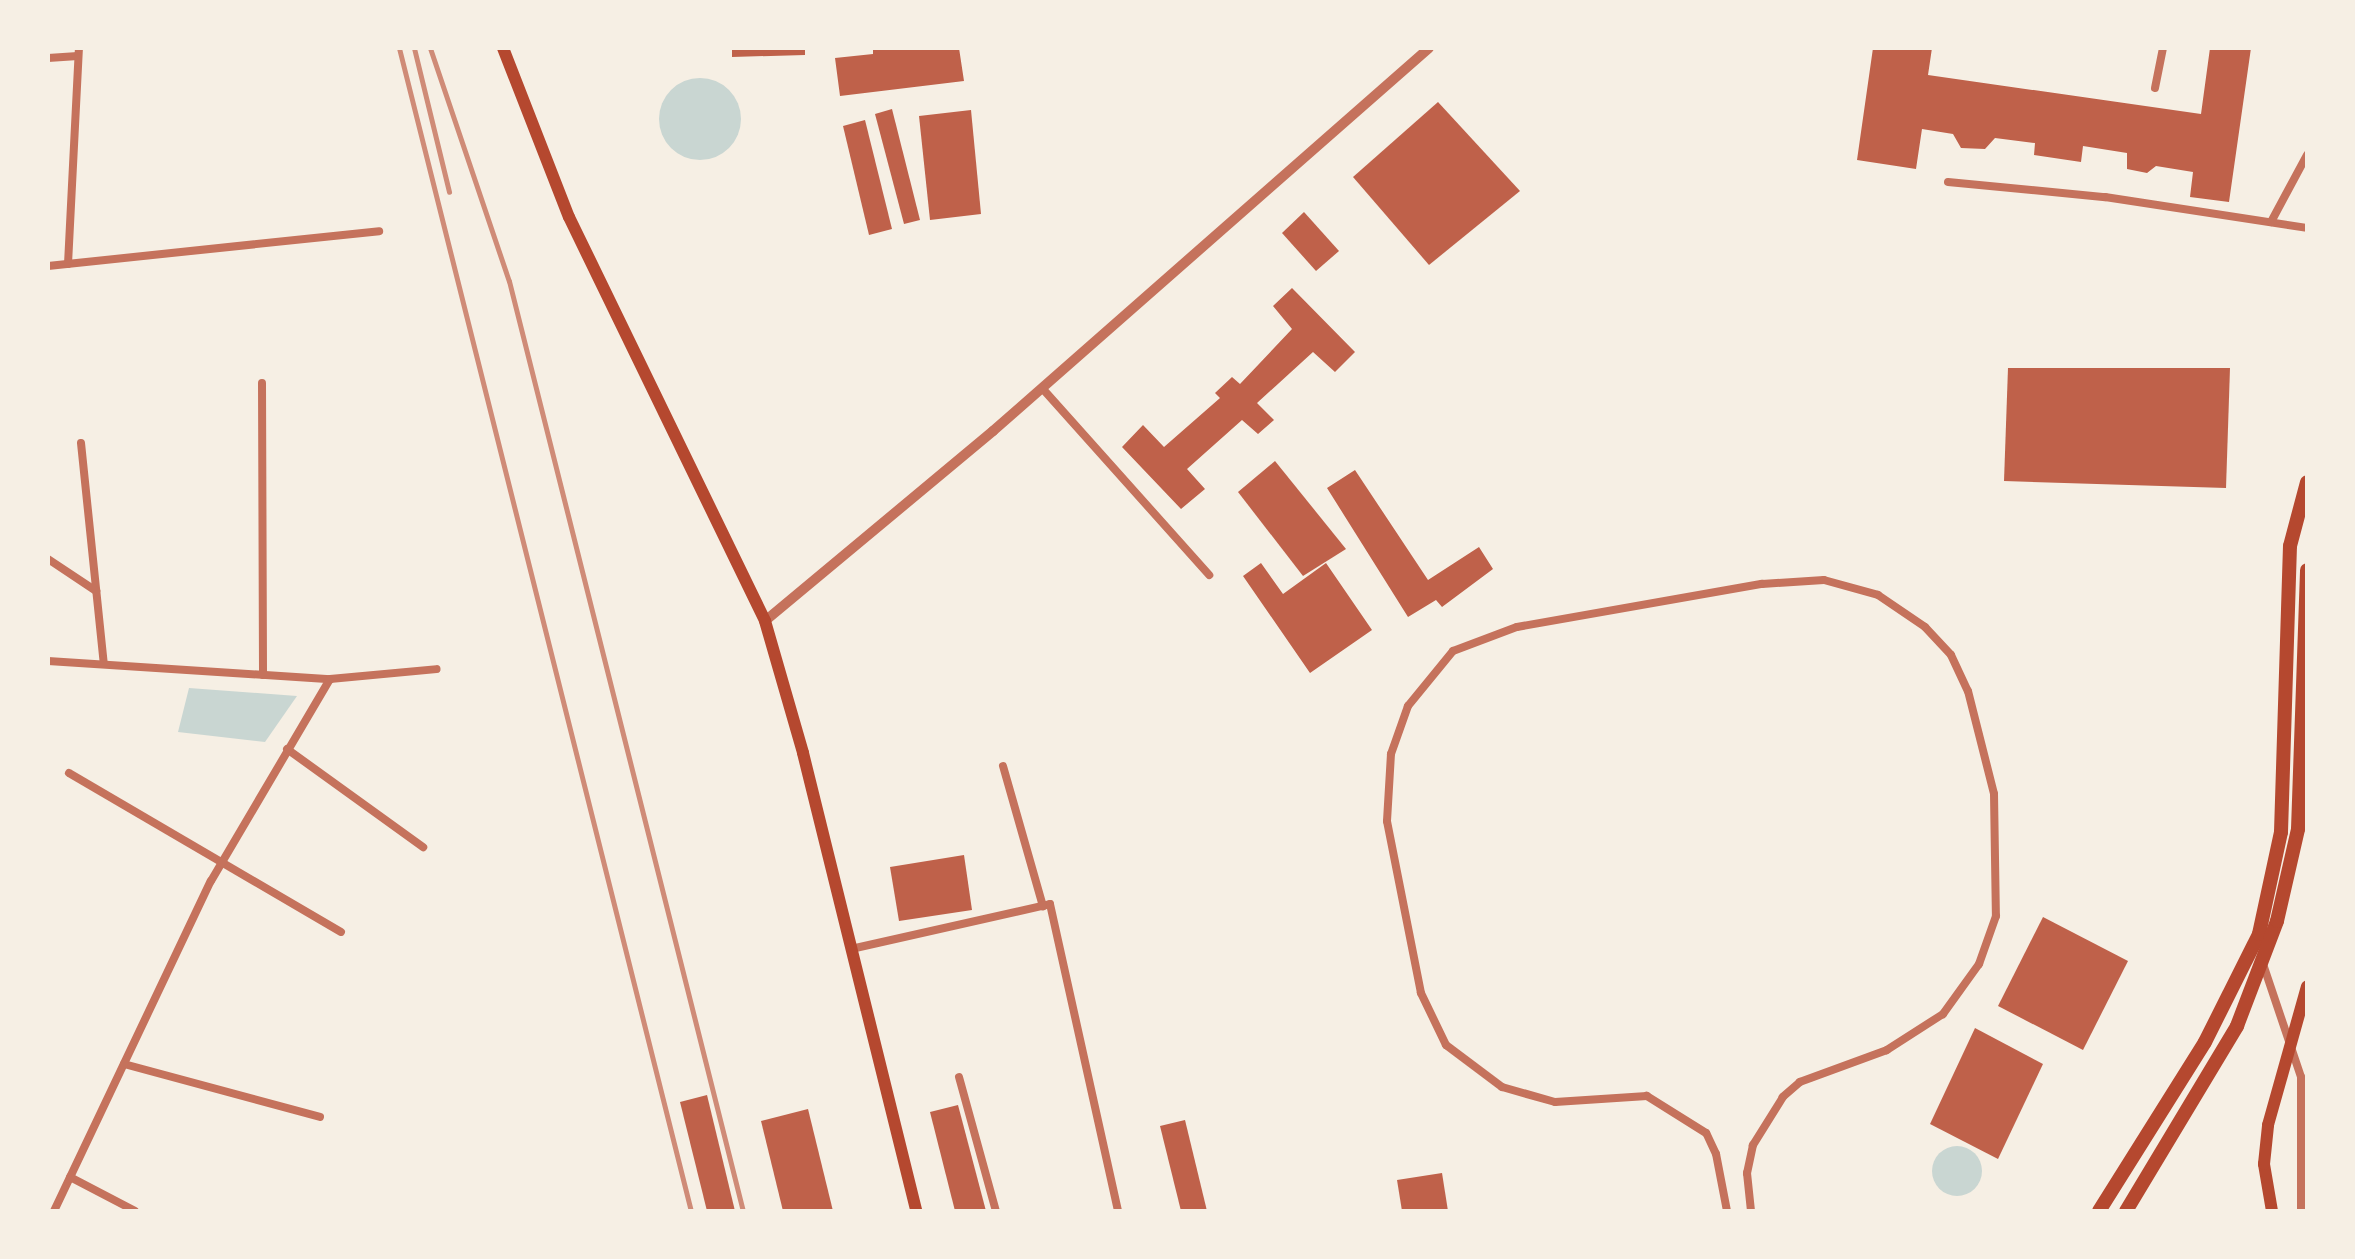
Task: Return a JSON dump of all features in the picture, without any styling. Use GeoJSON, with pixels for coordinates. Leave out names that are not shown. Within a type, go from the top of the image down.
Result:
{"type":"FeatureCollection","features":[{"type":"Feature","properties":{"kind":"main road"},"geometry":{"type":"LineString","coordinates":[[503,48],[569,217],[765,621],[916,1211]]}},
{"type":"Feature","properties":{"kind":"main road"},"geometry":{"type":"LineString","coordinates":[[2099,1211],[2205,1042],[2259,934],[2281,832],[2290,546],[2307,482]]}},
{"type":"Feature","properties":{"kind":"main road"},"geometry":{"type":"LineString","coordinates":[[2126,1211],[2237,1026],[2262,963],[2298,829],[2307,570]]}},
{"type":"Feature","properties":{"kind":"main road"},"geometry":{"type":"LineString","coordinates":[[2272,1211],[2264,1164],[2268,1125],[2307,986]]}},
{"type":"Feature","properties":{"kind":"street"},"geometry":{"type":"LineString","coordinates":[[765,621],[1042,388],[1429,48]]}},
{"type":"Feature","properties":{"kind":"street"},"geometry":{"type":"LineString","coordinates":[[2155,88],[2163,48]]}},
{"type":"Feature","properties":{"kind":"street"},"geometry":{"type":"LineString","coordinates":[[48,58],[78,52],[68,264]]}},
{"type":"Feature","properties":{"kind":"street"},"geometry":{"type":"LineString","coordinates":[[2271,222],[2307,155]]}},
{"type":"Feature","properties":{"kind":"street"},"geometry":{"type":"LineString","coordinates":[[1948,182],[2105,197],[2307,228]]}},
{"type":"Feature","properties":{"kind":"street"},"geometry":{"type":"LineString","coordinates":[[48,266],[379,231]]}},
{"type":"Feature","properties":{"kind":"street"},"geometry":{"type":"LineString","coordinates":[[262,383],[263,675]]}},
{"type":"Feature","properties":{"kind":"street"},"geometry":{"type":"LineString","coordinates":[[1042,388],[1209,575]]}},
{"type":"Feature","properties":{"kind":"street"},"geometry":{"type":"LineString","coordinates":[[81,443],[104,664]]}},
{"type":"Feature","properties":{"kind":"street"},"geometry":{"type":"LineString","coordinates":[[48,559],[96,591]]}},
{"type":"Feature","properties":{"kind":"street"},"geometry":{"type":"LineString","coordinates":[[1727,1211],[1716,1154],[1706,1133],[1647,1096],[1555,1102],[1502,1087],[1446,1045],[1421,993],[1387,821],[1391,754],[1408,706],[1453,651],[1517,627],[1762,584],[1824,580],[1878,595],[1925,627],[1951,655],[1968,691],[1994,794],[1996,916],[1979,964],[1943,1014],[1887,1050],[1800,1082],[1783,1097],[1753,1145],[1747,1173],[1751,1211]]}},
{"type":"Feature","properties":{"kind":"street"},"geometry":{"type":"LineString","coordinates":[[48,661],[330,679],[437,669]]}},
{"type":"Feature","properties":{"kind":"street"},"geometry":{"type":"LineString","coordinates":[[54,1211],[220,866],[330,679]]}},
{"type":"Feature","properties":{"kind":"street"},"geometry":{"type":"LineString","coordinates":[[287,749],[423,847]]}},
{"type":"Feature","properties":{"kind":"street"},"geometry":{"type":"LineString","coordinates":[[1003,766],[1043,906]]}},
{"type":"Feature","properties":{"kind":"street"},"geometry":{"type":"LineString","coordinates":[[69,773],[220,866],[341,932]]}},
{"type":"Feature","properties":{"kind":"street"},"geometry":{"type":"LineString","coordinates":[[851,949],[1050,904],[1118,1211]]}},
{"type":"Feature","properties":{"kind":"street"},"geometry":{"type":"LineString","coordinates":[[2262,963],[2301,1077],[2301,1211]]}},
{"type":"Feature","properties":{"kind":"street"},"geometry":{"type":"LineString","coordinates":[[124,1064],[320,1117]]}},
{"type":"Feature","properties":{"kind":"street"},"geometry":{"type":"LineString","coordinates":[[959,1077],[996,1211]]}},
{"type":"Feature","properties":{"kind":"street"},"geometry":{"type":"LineString","coordinates":[[70,1177],[135,1211]]}},
{"type":"Feature","properties":{"kind":"shaded area"},"geometry":{"type":"Polygon","coordinates":[[[700,78],[716,81],[729,90],[738,103],[741,119],[738,135],[729,148],[716,157],[700,160],[684,157],[671,148],[662,135],[659,119],[662,103],[671,90],[684,81],[700,78]]]}},
{"type":"Feature","properties":{"kind":"shaded area"},"geometry":{"type":"Polygon","coordinates":[[[189,688],[297,696],[265,742],[178,732],[189,688]]]}},
{"type":"Feature","properties":{"kind":"shaded area"},"geometry":{"type":"Polygon","coordinates":[[[1957,1146],[1974,1154],[1982,1171],[1974,1188],[1957,1196],[1940,1188],[1932,1171],[1940,1154],[1957,1146]]]}},
{"type":"Feature","properties":{"kind":"building"},"geometry":{"type":"Polygon","coordinates":[[[732,48],[805,48],[805,55],[732,57],[732,48]]]}},
{"type":"Feature","properties":{"kind":"building"},"geometry":{"type":"Polygon","coordinates":[[[873,48],[959,48],[964,81],[840,96],[835,58],[873,54],[873,48]]]}},
{"type":"Feature","properties":{"kind":"building"},"geometry":{"type":"Polygon","coordinates":[[[1873,48],[1932,48],[1928,75],[2201,114],[2210,48],[2251,48],[2229,202],[2190,197],[2193,172],[2156,166],[2147,173],[2127,169],[2127,153],[2083,146],[2081,162],[2034,155],[2035,143],[1995,138],[1985,149],[1961,148],[1953,134],[1922,129],[1916,169],[1857,160],[1873,48]]]}},
{"type":"Feature","properties":{"kind":"building"},"geometry":{"type":"Polygon","coordinates":[[[1438,102],[1520,191],[1429,265],[1353,177],[1438,102]]]}},
{"type":"Feature","properties":{"kind":"building"},"geometry":{"type":"Polygon","coordinates":[[[892,109],[920,220],[904,224],[875,114],[892,109]]]}},
{"type":"Feature","properties":{"kind":"building"},"geometry":{"type":"Polygon","coordinates":[[[971,110],[981,214],[930,220],[919,116],[971,110]]]}},
{"type":"Feature","properties":{"kind":"building"},"geometry":{"type":"Polygon","coordinates":[[[865,120],[892,229],[869,235],[843,126],[865,120]]]}},
{"type":"Feature","properties":{"kind":"building"},"geometry":{"type":"Polygon","coordinates":[[[1304,212],[1339,251],[1316,271],[1282,233],[1304,212]]]}},
{"type":"Feature","properties":{"kind":"building"},"geometry":{"type":"Polygon","coordinates":[[[1292,288],[1355,352],[1335,372],[1313,352],[1257,403],[1274,420],[1258,434],[1242,420],[1187,469],[1205,489],[1181,509],[1122,447],[1143,425],[1164,447],[1220,398],[1215,393],[1232,377],[1240,384],[1292,329],[1273,306],[1292,288]]]}},
{"type":"Feature","properties":{"kind":"building"},"geometry":{"type":"Polygon","coordinates":[[[2008,368],[2230,368],[2226,488],[2004,481],[2008,368]]]}},
{"type":"Feature","properties":{"kind":"building"},"geometry":{"type":"Polygon","coordinates":[[[1275,461],[1346,549],[1303,576],[1238,492],[1275,461]]]}},
{"type":"Feature","properties":{"kind":"building"},"geometry":{"type":"Polygon","coordinates":[[[1355,470],[1428,580],[1479,547],[1493,569],[1442,607],[1436,600],[1408,617],[1327,488],[1355,470]]]}},
{"type":"Feature","properties":{"kind":"building"},"geometry":{"type":"Polygon","coordinates":[[[1261,563],[1283,594],[1326,563],[1372,630],[1310,673],[1243,576],[1261,563]]]}},
{"type":"Feature","properties":{"kind":"building"},"geometry":{"type":"Polygon","coordinates":[[[964,855],[972,910],[899,921],[890,867],[964,855]]]}},
{"type":"Feature","properties":{"kind":"building"},"geometry":{"type":"Polygon","coordinates":[[[2043,917],[2128,961],[2083,1050],[1998,1006],[2043,917]]]}},
{"type":"Feature","properties":{"kind":"building"},"geometry":{"type":"Polygon","coordinates":[[[1975,1028],[2043,1064],[1998,1159],[1930,1124],[1975,1028]]]}},
{"type":"Feature","properties":{"kind":"building"},"geometry":{"type":"Polygon","coordinates":[[[707,1095],[735,1211],[707,1211],[680,1102],[707,1095]]]}},
{"type":"Feature","properties":{"kind":"building"},"geometry":{"type":"Polygon","coordinates":[[[958,1105],[986,1211],[955,1211],[930,1112],[958,1105]]]}},
{"type":"Feature","properties":{"kind":"building"},"geometry":{"type":"Polygon","coordinates":[[[808,1109],[833,1211],[783,1211],[761,1121],[808,1109]]]}},
{"type":"Feature","properties":{"kind":"building"},"geometry":{"type":"Polygon","coordinates":[[[1185,1120],[1207,1211],[1181,1211],[1160,1126],[1185,1120]]]}},
{"type":"Feature","properties":{"kind":"building"},"geometry":{"type":"Polygon","coordinates":[[[1442,1173],[1448,1211],[1402,1211],[1397,1180],[1442,1173]]]}},
{"type":"Feature","properties":{"kind":"railway"},"geometry":{"type":"LineString","coordinates":[[399,48],[691,1211]]}},
{"type":"Feature","properties":{"kind":"railway"},"geometry":{"type":"LineString","coordinates":[[414,48],[449,192]]}},
{"type":"Feature","properties":{"kind":"railway"},"geometry":{"type":"LineString","coordinates":[[430,48],[509,281],[743,1211]]}}]}
